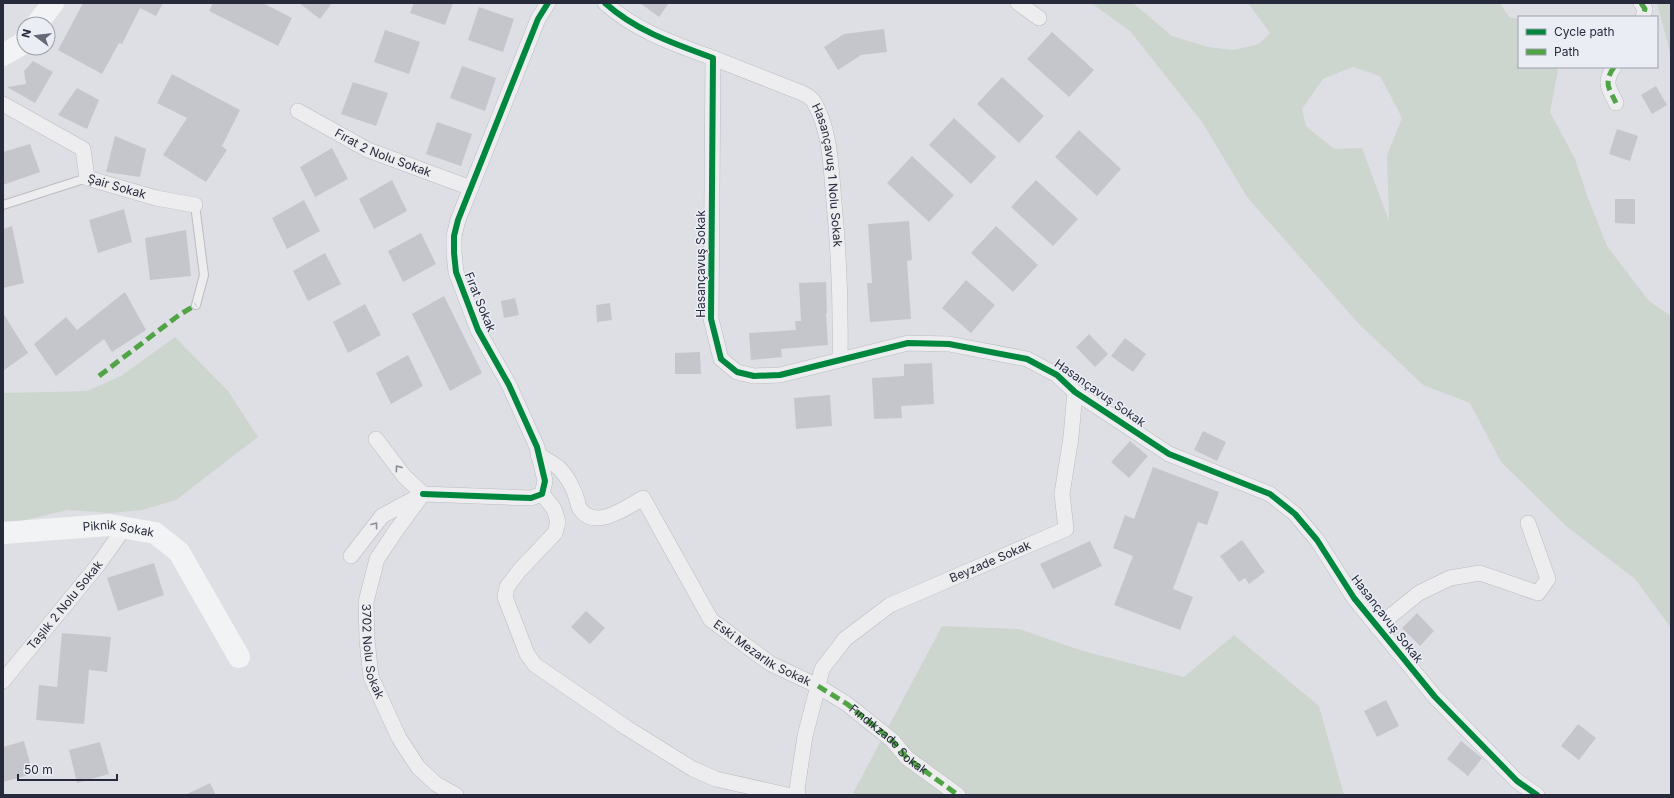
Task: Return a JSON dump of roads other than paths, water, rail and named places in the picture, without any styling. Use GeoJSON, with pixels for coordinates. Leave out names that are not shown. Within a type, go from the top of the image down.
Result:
{"type":"FeatureCollection","features":[{"type":"Feature","properties":{"kind":"street"},"geometry":{"type":"LineString","coordinates":[[43,16],[53,3]]}},
{"type":"Feature","properties":{"kind":"street","name":"Fırat Sokak"},"geometry":{"type":"LineString","coordinates":[[542,494],[545,481],[537,447],[509,385],[478,330],[456,272],[454,236],[458,220],[538,19],[548,3]]}},
{"type":"Feature","properties":{"kind":"street"},"geometry":{"type":"LineString","coordinates":[[605,3],[640,28],[672,43],[713,58]]}},
{"type":"Feature","properties":{"kind":"street"},"geometry":{"type":"LineString","coordinates":[[1018,3],[1039,18]]}},
{"type":"Feature","properties":{"kind":"street"},"geometry":{"type":"LineString","coordinates":[[1641,3],[1645,9],[1643,16]]}},
{"type":"Feature","properties":{"kind":"street"},"geometry":{"type":"LineString","coordinates":[[3,56],[16,48]]}},
{"type":"Feature","properties":{"kind":"street","name":"Hasançavuş Sokak"},"geometry":{"type":"LineString","coordinates":[[713,58],[711,318],[721,359],[737,372],[754,376],[780,375],[908,343],[949,344],[1027,359],[1058,375],[1075,392],[1169,454],[1270,494],[1295,514],[1316,540],[1354,598],[1435,697],[1517,781],[1537,795]]}},
{"type":"Feature","properties":{"kind":"street","name":"Hasançavuş 1 Nolu Sokak"},"geometry":{"type":"LineString","coordinates":[[713,58],[802,93],[813,100],[824,128],[830,152],[839,256],[841,309],[840,360]]}},
{"type":"Feature","properties":{"kind":"street"},"geometry":{"type":"LineString","coordinates":[[1613,68],[1608,75],[1607,84],[1616,103]]}},
{"type":"Feature","properties":{"kind":"street","name":"Şair Sokak"},"geometry":{"type":"LineString","coordinates":[[3,104],[83,149],[87,178],[156,198],[195,205]]}},
{"type":"Feature","properties":{"kind":"street","name":"Fırat 2 Nolu Sokak"},"geometry":{"type":"LineString","coordinates":[[298,111],[368,150],[471,188]]}},
{"type":"Feature","properties":{"kind":"street","name":"Beyzade Sokak"},"geometry":{"type":"LineString","coordinates":[[818,686],[822,669],[845,639],[890,605],[1066,529],[1062,494],[1071,437],[1075,392]]}},
{"type":"Feature","properties":{"kind":"street"},"geometry":{"type":"LineString","coordinates":[[376,439],[404,476],[423,494]]}},
{"type":"Feature","properties":{"kind":"street","name":"Eski Mezarlık Sokak"},"geometry":{"type":"LineString","coordinates":[[538,455],[559,468],[568,480],[580,509],[591,517],[598,518],[612,516],[643,498],[711,620],[771,664],[818,686],[804,736],[797,789],[798,795]]}},
{"type":"Feature","properties":{"kind":"street"},"geometry":{"type":"LineString","coordinates":[[352,556],[382,516],[423,494],[531,498],[542,494],[554,509],[558,522],[555,533],[519,571],[507,587],[505,597],[527,654],[535,665],[627,728],[693,769],[716,779],[787,795]]}},
{"type":"Feature","properties":{"kind":"street","name":"3702 Nolu Sokak"},"geometry":{"type":"LineString","coordinates":[[423,494],[396,529],[377,560],[366,602],[367,640],[372,677],[398,738],[418,767],[436,784],[456,795]]}},
{"type":"Feature","properties":{"kind":"street"},"geometry":{"type":"LineString","coordinates":[[1378,627],[1419,592],[1450,578],[1480,573],[1538,593],[1548,580],[1528,523]]}},
{"type":"Feature","properties":{"kind":"street","name":"Piknik Sokak"},"geometry":{"type":"LineString","coordinates":[[3,533],[109,524],[155,533],[179,552],[239,657]]}},
{"type":"Feature","properties":{"kind":"street","name":"Taşlık 2 Nolu Sokak"},"geometry":{"type":"LineString","coordinates":[[3,681],[98,565],[124,527]]}},
{"type":"Feature","properties":{"kind":"street","name":"Fındıkzade Sokak"},"geometry":{"type":"LineString","coordinates":[[818,686],[847,704],[892,740],[907,758],[958,795]]}},
{"type":"Feature","properties":{"kind":"lane"},"geometry":{"type":"LineString","coordinates":[[3,205],[87,178]]}},
{"type":"Feature","properties":{"kind":"lane"},"geometry":{"type":"LineString","coordinates":[[195,205],[204,275],[196,305]]}}]}
